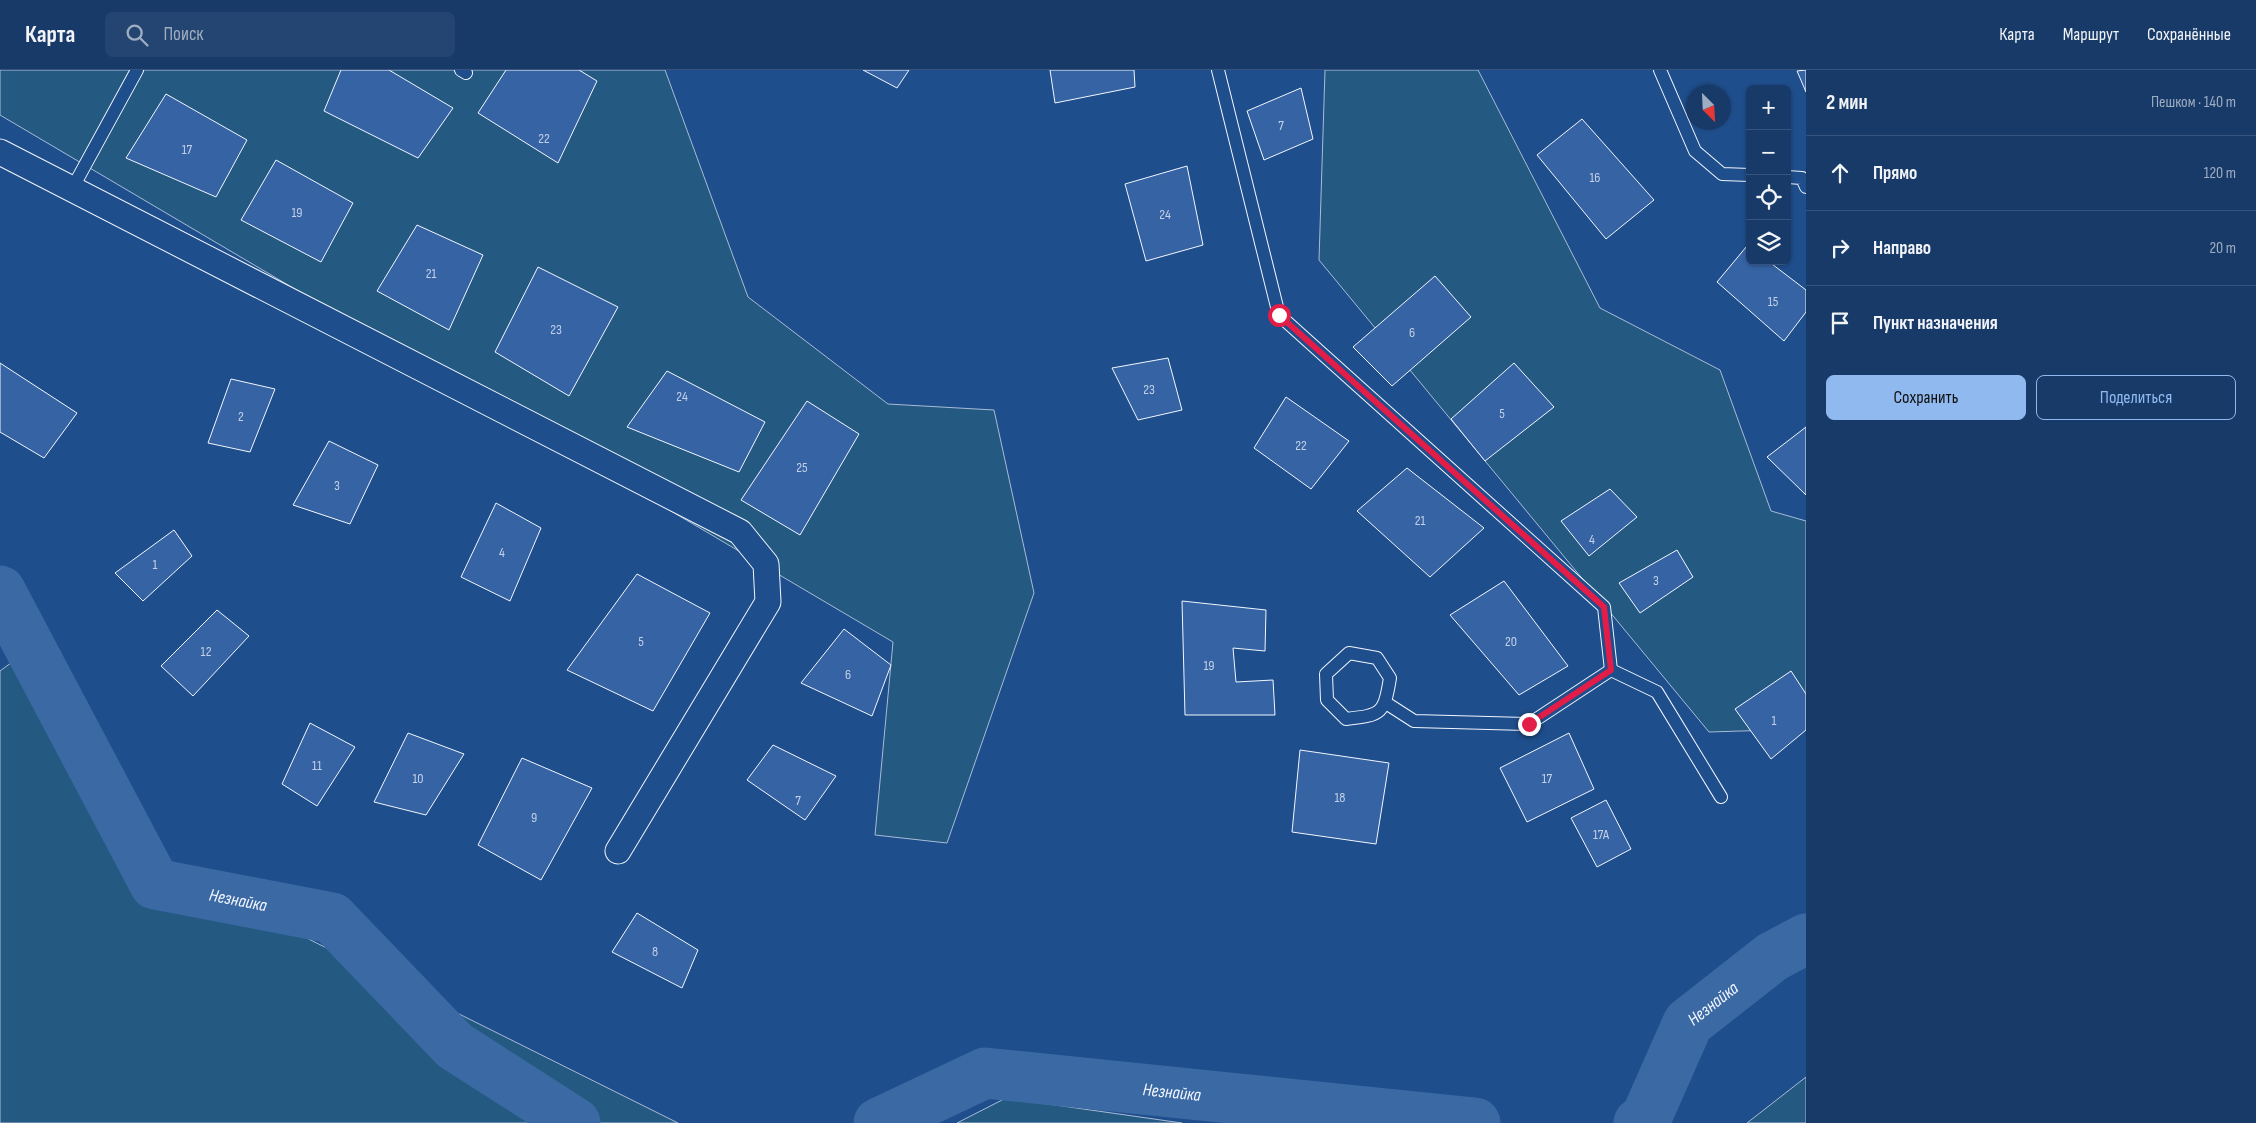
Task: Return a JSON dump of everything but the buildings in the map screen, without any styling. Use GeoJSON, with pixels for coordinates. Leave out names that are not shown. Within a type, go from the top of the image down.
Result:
{"type":"FeatureCollection","features":[{"type":"Feature","properties":{"kind":"street"},"geometry":{"type":"LineString","coordinates":[[0,152],[740,532],[766,564],[768,602],[618,851]]}},
{"type":"Feature","properties":{"kind":"lane"},"geometry":{"type":"LineString","coordinates":[[72,189],[137,70]]}},
{"type":"Feature","properties":{"kind":"lane"},"geometry":{"type":"LineString","coordinates":[[1218,70],[1279,315],[1604,607],[1611,670]]}},
{"type":"Feature","properties":{"kind":"lane"},"geometry":{"type":"LineString","coordinates":[[1660,70],[1695,151],[1722,174],[1746,175]]}},
{"type":"Feature","properties":{"kind":"lane"},"geometry":{"type":"LineString","coordinates":[[1791,177],[1802,178],[1806,187]]}},
{"type":"Feature","properties":{"kind":"lane"},"geometry":{"type":"LineString","coordinates":[[1349,653],[1377,658],[1390,678],[1386,703],[1372,716],[1346,720],[1327,700],[1326,674],[1349,653]]}},
{"type":"Feature","properties":{"kind":"lane"},"geometry":{"type":"LineString","coordinates":[[1386,703],[1414,721],[1529,724],[1611,670]]}},
{"type":"Feature","properties":{"kind":"lane"},"geometry":{"type":"LineString","coordinates":[[1611,670],[1657,692],[1721,797]]}},
{"type":"Feature","properties":{"kind":"shaded area"},"geometry":{"type":"Polygon","coordinates":[[[0,70],[665,70],[748,297],[888,404],[994,410],[1034,593],[947,843],[875,835],[893,642],[0,115],[0,70]]]}},
{"type":"Feature","properties":{"kind":"shaded area"},"geometry":{"type":"Polygon","coordinates":[[[1325,70],[1478,70],[1600,308],[1720,370],[1771,511],[1806,521],[1806,729],[1709,732],[1319,260],[1325,70]]]}},
{"type":"Feature","properties":{"kind":"shaded area"},"geometry":{"type":"Polygon","coordinates":[[[49,635],[176,873],[678,1123],[0,1123],[0,671],[49,635]]]}},
{"type":"Feature","properties":{"kind":"shaded area"},"geometry":{"type":"Polygon","coordinates":[[[1806,1077],[1806,1123],[1747,1123],[1806,1077]]]}},
{"type":"Feature","properties":{"kind":"shaded area"},"geometry":{"type":"Polygon","coordinates":[[[1006,1098],[1182,1123],[957,1123],[1006,1098]]]}},
{"type":"Feature","properties":{"kind":"waterway","name":"Незнайка"},"geometry":{"type":"LineString","coordinates":[[0,591],[155,884],[332,918],[455,1046],[575,1123]]}},
{"type":"Feature","properties":{"kind":"waterway","name":"Незнайка"},"geometry":{"type":"LineString","coordinates":[[1639,1123],[1646,1118],[1688,1023],[1772,957],[1806,939]]}},
{"type":"Feature","properties":{"kind":"waterway","name":"Незнайка"},"geometry":{"type":"LineString","coordinates":[[879,1123],[985,1073],[1475,1123]]}},
{"type":"Feature","properties":{"kind":"route"},"geometry":{"type":"LineString","coordinates":[[1279,315],[1604,607],[1611,670],[1529,724]]}}]}
